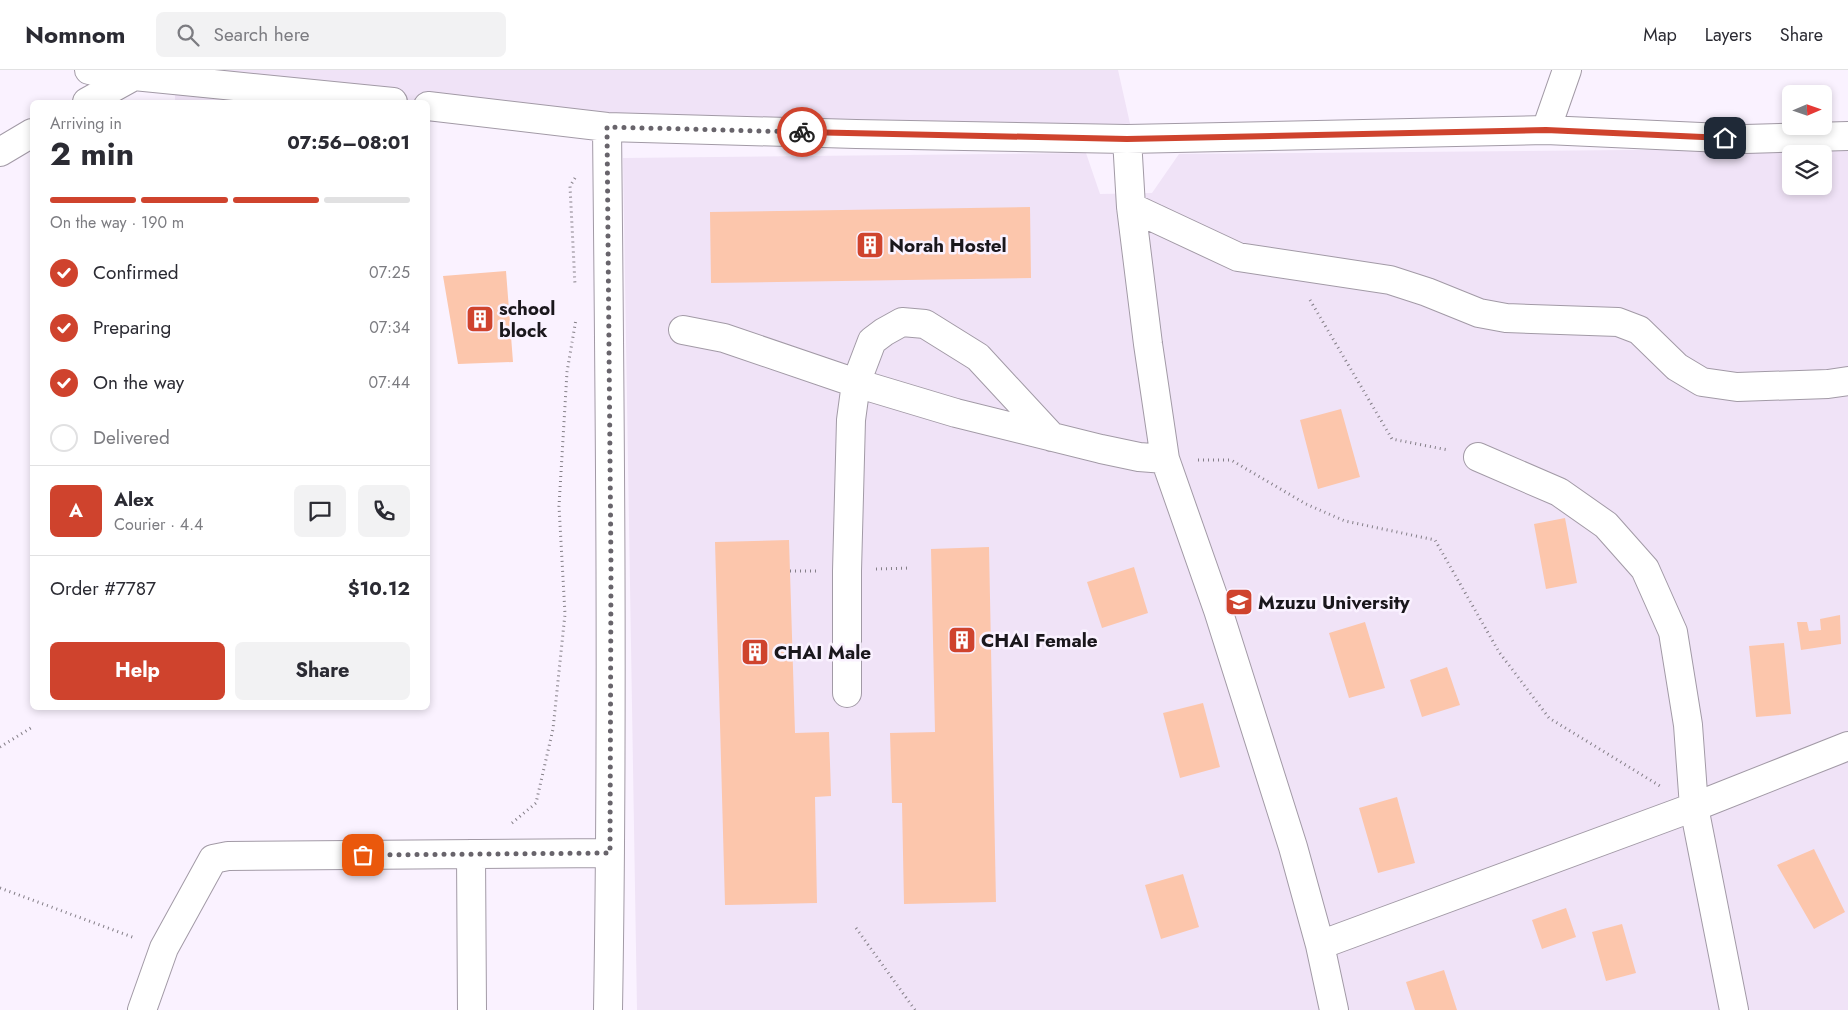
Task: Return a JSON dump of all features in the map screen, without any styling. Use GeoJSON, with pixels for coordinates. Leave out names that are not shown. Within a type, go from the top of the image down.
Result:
{"type":"FeatureCollection","features":[{"type":"Feature","properties":{"kind":"street"},"geometry":{"type":"LineString","coordinates":[[89,70],[134,73],[375,100]]}},
{"type":"Feature","properties":{"kind":"street"},"geometry":{"type":"LineString","coordinates":[[1546,130],[1567,70]]}},
{"type":"Feature","properties":{"kind":"street"},"geometry":{"type":"LineString","coordinates":[[91,100],[134,73]]}},
{"type":"Feature","properties":{"kind":"street"},"geometry":{"type":"LineString","coordinates":[[430,106],[607,127],[1127,139],[1546,130],[1745,139],[1848,136]]}},
{"type":"Feature","properties":{"kind":"street"},"geometry":{"type":"LineString","coordinates":[[607,127],[611,568],[608,1010]]}},
{"type":"Feature","properties":{"kind":"street"},"geometry":{"type":"LineString","coordinates":[[0,152],[30,135]]}},
{"type":"Feature","properties":{"kind":"street"},"geometry":{"type":"LineString","coordinates":[[1127,139],[1131,207],[1165,459],[1218,610],[1293,847],[1320,945],[1334,1010]]}},
{"type":"Feature","properties":{"kind":"street"},"geometry":{"type":"LineString","coordinates":[[1131,207],[1238,257],[1390,280],[1427,292],[1479,313],[1506,318],[1618,322],[1639,330],[1677,367],[1702,382],[1737,387],[1828,384],[1848,381]]}},
{"type":"Feature","properties":{"kind":"street"},"geometry":{"type":"LineString","coordinates":[[847,692],[847,570],[851,420],[856,383],[872,341],[902,322],[925,324],[978,358],[1052,437]]}},
{"type":"Feature","properties":{"kind":"street"},"geometry":{"type":"LineString","coordinates":[[683,330],[733,340],[856,383],[956,413],[1120,453],[1165,459]]}},
{"type":"Feature","properties":{"kind":"street"},"geometry":{"type":"LineString","coordinates":[[1478,457],[1559,492],[1606,524],[1645,569],[1673,632],[1688,725],[1694,807],[1734,1010]]}},
{"type":"Feature","properties":{"kind":"street"},"geometry":{"type":"LineString","coordinates":[[1320,945],[1694,807],[1848,746]]}},
{"type":"Feature","properties":{"kind":"street"},"geometry":{"type":"LineString","coordinates":[[142,1010],[164,948],[212,860],[228,856],[610,853]]}},
{"type":"Feature","properties":{"kind":"street"},"geometry":{"type":"LineString","coordinates":[[471,854],[472,1010]]}},
{"type":"Feature","properties":{"kind":"path"},"geometry":{"type":"LineString","coordinates":[[575,178],[570,186],[576,295]]}},
{"type":"Feature","properties":{"kind":"path"},"geometry":{"type":"LineString","coordinates":[[1289,266],[1392,439],[1478,457]]}},
{"type":"Feature","properties":{"kind":"path"},"geometry":{"type":"LineString","coordinates":[[508,826],[536,803],[553,729],[565,614],[559,506],[567,372],[577,315]]}},
{"type":"Feature","properties":{"kind":"path"},"geometry":{"type":"LineString","coordinates":[[1165,459],[1231,460],[1306,504],[1345,521],[1435,540],[1499,652],[1549,718],[1694,807]]}},
{"type":"Feature","properties":{"kind":"path"},"geometry":{"type":"LineString","coordinates":[[0,747],[34,726]]}},
{"type":"Feature","properties":{"kind":"path"},"geometry":{"type":"LineString","coordinates":[[0,888],[164,948]]}},
{"type":"Feature","properties":{"kind":"path"},"geometry":{"type":"LineString","coordinates":[[856,928],[915,1010]]}},
{"type":"Feature","properties":{"kind":"shaded area"},"geometry":{"type":"Polygon","coordinates":[[[175,70],[1118,70],[1131,128],[430,122],[430,100],[175,100],[175,70]]]}},
{"type":"Feature","properties":{"kind":"shaded area","name":"Mzuzu University"},"geometry":{"type":"Polygon","coordinates":[[[1832,148],[1848,148],[1848,1010],[637,1010],[623,158],[1086,153],[1100,194],[1152,193],[1179,154],[1782,149],[1782,195],[1832,195],[1832,148]]]}},
{"type":"Feature","properties":{"kind":"building","name":"Norah Hostel"},"geometry":{"type":"Polygon","coordinates":[[[1030,207],[1031,278],[711,283],[710,212],[1030,207]]]}},
{"type":"Feature","properties":{"kind":"building","name":"school block"},"geometry":{"type":"Polygon","coordinates":[[[506,271],[513,362],[458,364],[443,276],[506,271]]]}},
{"type":"Feature","properties":{"kind":"building"},"geometry":{"type":"Polygon","coordinates":[[[1341,409],[1360,477],[1318,489],[1300,420],[1341,409]]]}},
{"type":"Feature","properties":{"kind":"building"},"geometry":{"type":"Polygon","coordinates":[[[1565,518],[1577,583],[1546,589],[1534,524],[1565,518]]]}},
{"type":"Feature","properties":{"kind":"building","name":"CHAI Male"},"geometry":{"type":"Polygon","coordinates":[[[789,540],[795,733],[829,732],[831,796],[815,797],[817,903],[725,905],[715,542],[789,540]]]}},
{"type":"Feature","properties":{"kind":"building","name":"CHAI Female"},"geometry":{"type":"Polygon","coordinates":[[[989,547],[996,902],[904,904],[902,803],[892,803],[890,733],[935,732],[931,549],[989,547]]]}},
{"type":"Feature","properties":{"kind":"building"},"geometry":{"type":"Polygon","coordinates":[[[1134,567],[1148,613],[1102,628],[1087,582],[1134,567]]]}},
{"type":"Feature","properties":{"kind":"building"},"geometry":{"type":"Polygon","coordinates":[[[1840,615],[1841,644],[1801,650],[1797,622],[1807,622],[1809,631],[1821,630],[1820,619],[1840,615]]]}},
{"type":"Feature","properties":{"kind":"building"},"geometry":{"type":"Polygon","coordinates":[[[1365,622],[1385,688],[1349,698],[1329,633],[1365,622]]]}},
{"type":"Feature","properties":{"kind":"building"},"geometry":{"type":"Polygon","coordinates":[[[1784,643],[1791,714],[1756,717],[1749,646],[1784,643]]]}},
{"type":"Feature","properties":{"kind":"building"},"geometry":{"type":"Polygon","coordinates":[[[1447,667],[1460,705],[1422,717],[1410,680],[1447,667]]]}},
{"type":"Feature","properties":{"kind":"building"},"geometry":{"type":"Polygon","coordinates":[[[1203,703],[1220,767],[1180,778],[1163,713],[1203,703]]]}},
{"type":"Feature","properties":{"kind":"building"},"geometry":{"type":"Polygon","coordinates":[[[1397,797],[1415,863],[1378,873],[1359,808],[1397,797]]]}},
{"type":"Feature","properties":{"kind":"building"},"geometry":{"type":"Polygon","coordinates":[[[1814,849],[1845,912],[1814,929],[1777,865],[1814,849]]]}},
{"type":"Feature","properties":{"kind":"building"},"geometry":{"type":"Polygon","coordinates":[[[1183,874],[1199,927],[1161,939],[1145,885],[1183,874]]]}},
{"type":"Feature","properties":{"kind":"building"},"geometry":{"type":"Polygon","coordinates":[[[1566,908],[1576,937],[1542,949],[1532,920],[1566,908]]]}},
{"type":"Feature","properties":{"kind":"building"},"geometry":{"type":"Polygon","coordinates":[[[1622,924],[1636,973],[1606,981],[1592,932],[1622,924]]]}},
{"type":"Feature","properties":{"kind":"building"},"geometry":{"type":"Polygon","coordinates":[[[1444,970],[1457,1010],[1415,1010],[1406,982],[1444,970]]]}},
{"type":"Feature","properties":{"kind":"way so far"},"geometry":{"type":"LineString","coordinates":[[363,855],[610,853],[611,568],[607,127],[802,132]]}},
{"type":"Feature","properties":{"kind":"place","name":"Norah Hostel"},"geometry":{"type":"Point","coordinates":[870,245]}},
{"type":"Feature","properties":{"kind":"place","name":"school block"},"geometry":{"type":"Point","coordinates":[480,319]}},
{"type":"Feature","properties":{"kind":"place","name":"Mzuzu University"},"geometry":{"type":"Point","coordinates":[1239,602]}},
{"type":"Feature","properties":{"kind":"place","name":"CHAI Female"},"geometry":{"type":"Point","coordinates":[962,640]}},
{"type":"Feature","properties":{"kind":"place","name":"CHAI Male"},"geometry":{"type":"Point","coordinates":[755,652]}},
{"type":"Feature","properties":{"kind":"route"},"geometry":{"type":"LineString","coordinates":[[802,132],[1127,139],[1546,130],[1725,138]]}}]}
